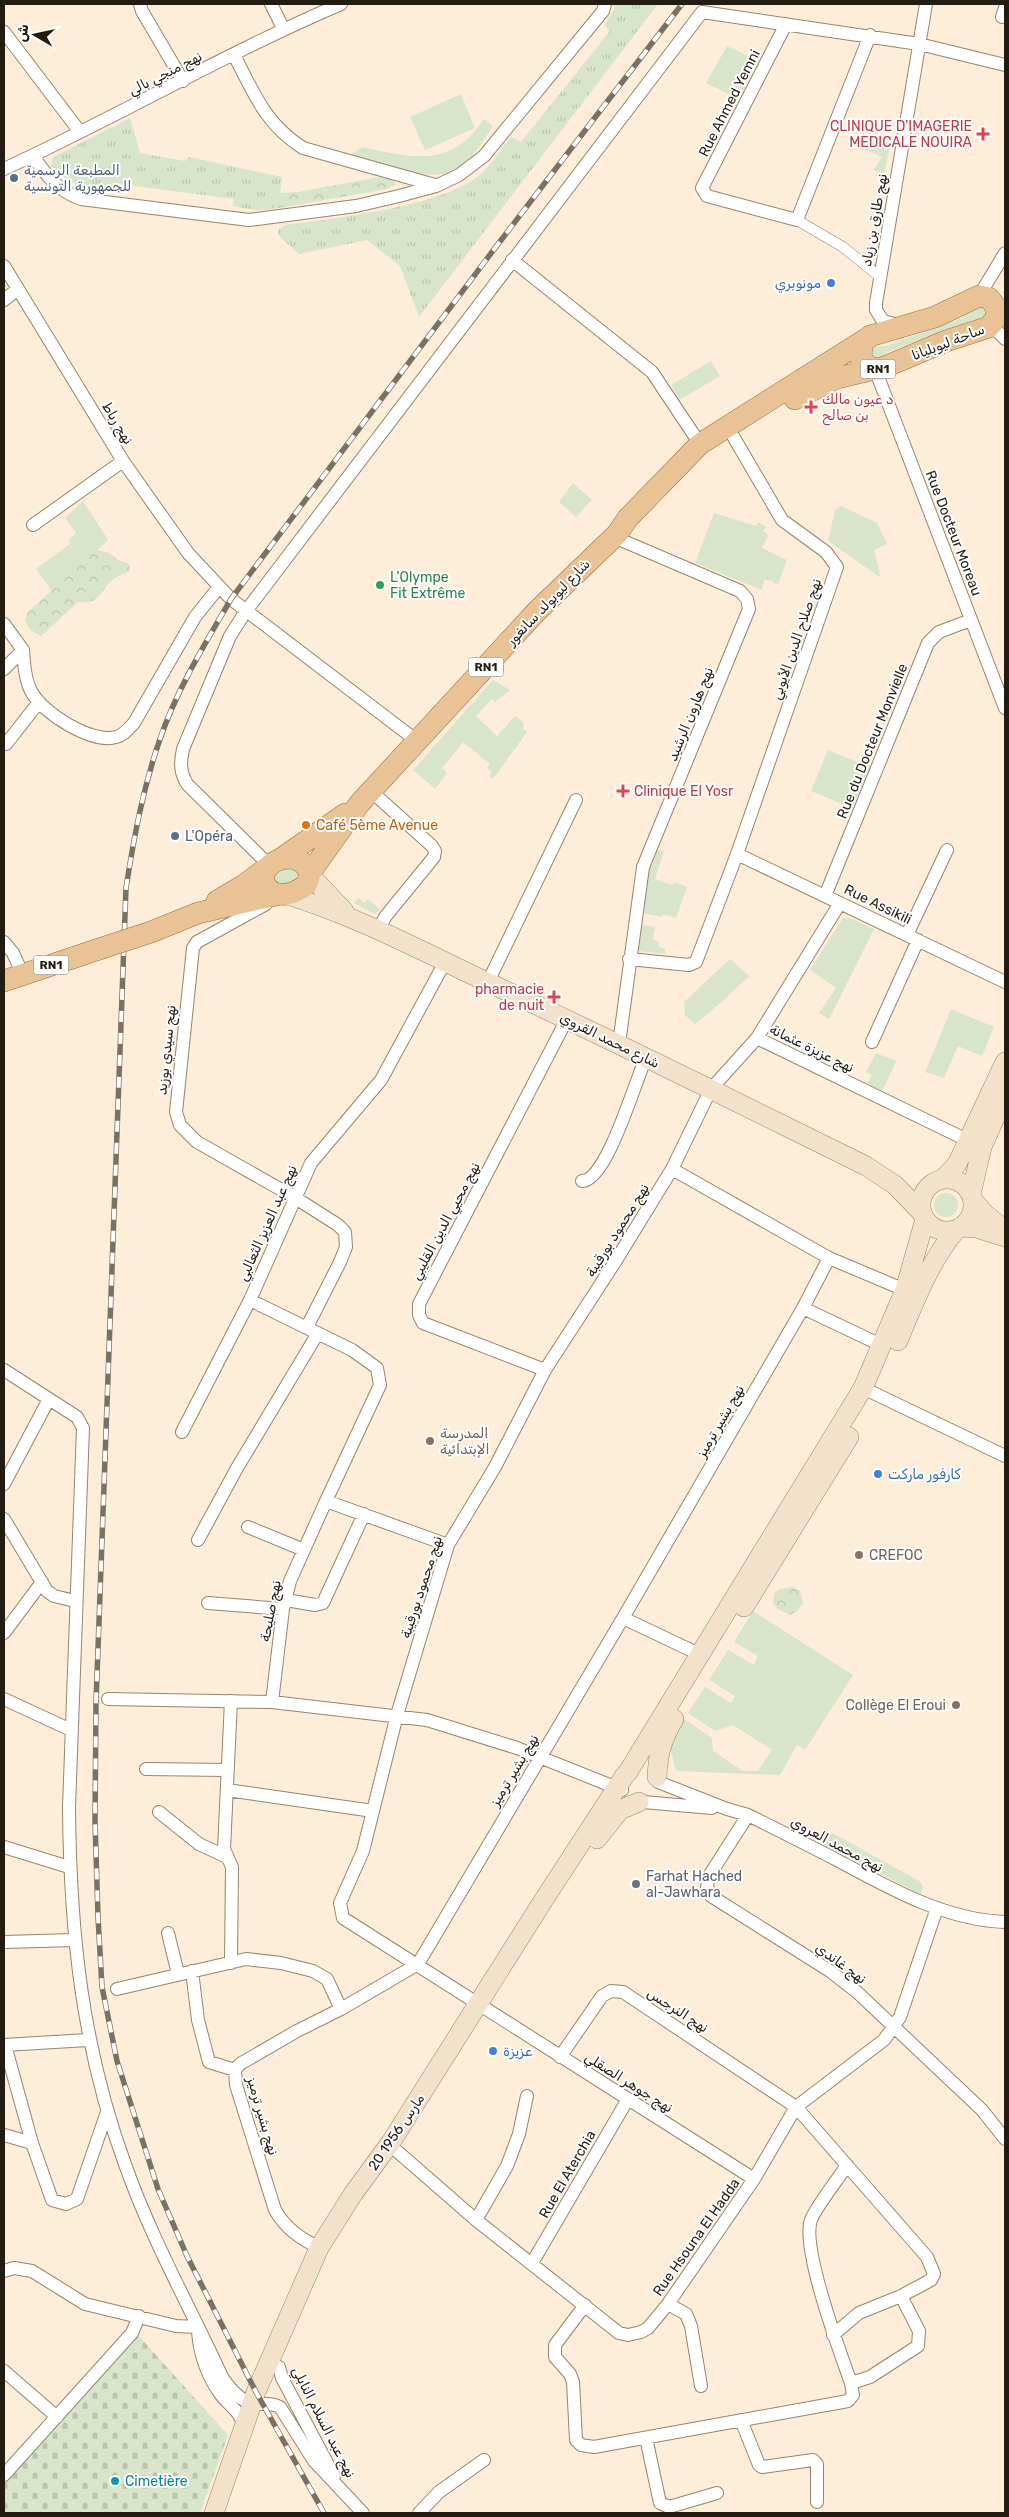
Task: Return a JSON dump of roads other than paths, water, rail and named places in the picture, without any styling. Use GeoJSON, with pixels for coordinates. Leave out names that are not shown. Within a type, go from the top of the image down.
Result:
{"type":"FeatureCollection","features":[{"type":"Feature","properties":{"kind":"main road","name":"RN1"},"geometry":{"type":"LineString","coordinates":[[982,296],[1005,292]]}},
{"type":"Feature","properties":{"kind":"main road","name":"ساحة ليوبليانا"},"geometry":{"type":"LineString","coordinates":[[866,339],[913,325],[982,296],[996,307],[996,318],[1001,327],[989,327],[875,369]]}},
{"type":"Feature","properties":{"kind":"main road","name":"RN1"},"geometry":{"type":"LineString","coordinates":[[866,339],[860,348],[861,359],[865,364],[875,369]]}},
{"type":"Feature","properties":{"kind":"main road","name":"شارع ليوبولد سانغور"},"geometry":{"type":"LineString","coordinates":[[13,978],[151,932],[198,913],[302,888],[306,885],[310,874],[365,797],[536,612],[615,535],[628,518],[700,444],[866,339]]}},
{"type":"Feature","properties":{"kind":"main road","name":"شارع ليوبولد سانغور"},"geometry":{"type":"LineString","coordinates":[[615,535],[634,525],[669,488],[706,456],[734,436],[784,405],[837,378],[875,369]]}},
{"type":"Feature","properties":{"kind":"main road","name":"شارع ليوبولد سانغور"},"geometry":{"type":"LineString","coordinates":[[198,913],[244,885],[365,797]]}},
{"type":"Feature","properties":{"kind":"main road"},"geometry":{"type":"LineString","coordinates":[[282,894],[269,890],[265,885],[264,873],[272,864],[292,858],[304,863],[310,874]]}},
{"type":"Feature","properties":{"kind":"main road","name":"شارع محمد القروي"},"geometry":{"type":"LineString","coordinates":[[310,874],[352,919]]}},
{"type":"Feature","properties":{"kind":"main road","name":"شارع محمد القروي"},"geometry":{"type":"LineString","coordinates":[[282,894],[312,902],[446,962],[619,1044],[866,1166],[895,1185],[938,1230],[976,1228],[1005,1237]]}},
{"type":"Feature","properties":{"kind":"main road"},"geometry":{"type":"LineString","coordinates":[[630,1788],[699,1654],[803,1488],[869,1391],[883,1346],[905,1290],[924,1216],[921,1205],[925,1190],[940,1180],[957,1164],[1005,1062]]}},
{"type":"Feature","properties":{"kind":"main road"},"geometry":{"type":"LineString","coordinates":[[630,1788],[656,1792],[658,1750],[662,1738],[815,1495],[944,1244],[971,1216],[972,1197],[982,1147],[1005,1095]]}},
{"type":"Feature","properties":{"kind":"main road","name":"شارع محمد القروي"},"geometry":{"type":"LineString","coordinates":[[866,1166],[916,1182],[960,1181],[985,1214],[1005,1230]]}},
{"type":"Feature","properties":{"kind":"main road"},"geometry":{"type":"LineString","coordinates":[[630,1788],[632,1769],[643,1767],[653,1772],[657,1779]]}},
{"type":"Feature","properties":{"kind":"main road","name":"20 مارس 1956"},"geometry":{"type":"LineString","coordinates":[[226,2513],[258,2404],[304,2277],[319,2248],[353,2194],[484,2007],[606,1825],[620,1810],[630,1788]]}},
{"type":"Feature","properties":{"kind":"main road","name":"20 مارس 1956"},"geometry":{"type":"LineString","coordinates":[[214,2513],[244,2427],[279,2367],[330,2254],[362,2201],[398,2152],[484,2007],[542,1901],[630,1788]]}},
{"type":"Feature","properties":{"kind":"street"},"geometry":{"type":"LineString","coordinates":[[140,4],[142,11],[183,81]]}},
{"type":"Feature","properties":{"kind":"street"},"geometry":{"type":"LineString","coordinates":[[271,4],[282,28]]}},
{"type":"Feature","properties":{"kind":"street","name":"نهج منجي بالي"},"geometry":{"type":"LineString","coordinates":[[4,169],[183,81],[282,28],[340,4]]}},
{"type":"Feature","properties":{"kind":"street"},"geometry":{"type":"LineString","coordinates":[[33,156],[55,184],[72,196],[81,199],[249,220],[356,206],[436,186],[459,175],[484,156],[603,11],[605,4]]}},
{"type":"Feature","properties":{"kind":"street","name":"نهج طارق بن زياد"},"geometry":{"type":"LineString","coordinates":[[913,325],[889,324],[879,316],[876,303],[926,4]]}},
{"type":"Feature","properties":{"kind":"street"},"geometry":{"type":"LineString","coordinates":[[272,864],[186,784],[181,775],[180,764],[183,749],[230,636],[246,611],[512,260],[706,8],[786,24],[870,35],[919,44],[1005,65]]}},
{"type":"Feature","properties":{"kind":"street","name":"Rue Ahmed Yemni"},"geometry":{"type":"LineString","coordinates":[[786,24],[703,186],[703,193],[707,196],[797,220]]}},
{"type":"Feature","properties":{"kind":"street"},"geometry":{"type":"LineString","coordinates":[[4,32],[80,132]]}},
{"type":"Feature","properties":{"kind":"street"},"geometry":{"type":"LineString","coordinates":[[870,35],[797,220],[842,247],[880,277]]}},
{"type":"Feature","properties":{"kind":"street"},"geometry":{"type":"LineString","coordinates":[[234,55],[272,123],[287,138],[303,148],[436,186]]}},
{"type":"Feature","properties":{"kind":"street"},"geometry":{"type":"LineString","coordinates":[[982,296],[1005,253]]}},
{"type":"Feature","properties":{"kind":"street"},"geometry":{"type":"LineString","coordinates":[[512,260],[652,372],[700,444]]}},
{"type":"Feature","properties":{"kind":"street","name":"نهج رباط"},"geometry":{"type":"LineString","coordinates":[[4,266],[123,461],[177,538],[218,587],[246,611],[417,741]]}},
{"type":"Feature","properties":{"kind":"street"},"geometry":{"type":"LineString","coordinates":[[4,300],[18,289]]}},
{"type":"Feature","properties":{"kind":"street","name":"Rue Docteur Moreau"},"geometry":{"type":"LineString","coordinates":[[875,369],[1005,708]]}},
{"type":"Feature","properties":{"kind":"street","name":"نهج صلاح الدين الأيوبي"},"geometry":{"type":"LineString","coordinates":[[734,436],[782,520],[826,552],[837,567],[737,854]]}},
{"type":"Feature","properties":{"kind":"street"},"geometry":{"type":"LineString","coordinates":[[33,526],[123,461]]}},
{"type":"Feature","properties":{"kind":"street","name":"نهج هارون الرشيد"},"geometry":{"type":"LineString","coordinates":[[615,535],[740,591],[747,599],[749,609],[646,858],[629,959],[619,1044]]}},
{"type":"Feature","properties":{"kind":"street"},"geometry":{"type":"LineString","coordinates":[[4,624],[23,650],[26,677],[31,692],[39,702],[58,720],[79,730],[102,737],[114,738],[124,734],[134,723],[195,617],[218,587]]}},
{"type":"Feature","properties":{"kind":"street","name":"Rue du Docteur Monvielle"},"geometry":{"type":"LineString","coordinates":[[825,896],[928,644],[939,632],[971,620]]}},
{"type":"Feature","properties":{"kind":"street"},"geometry":{"type":"LineString","coordinates":[[4,669],[23,650]]}},
{"type":"Feature","properties":{"kind":"street"},"geometry":{"type":"LineString","coordinates":[[6,744],[39,702]]}},
{"type":"Feature","properties":{"kind":"street"},"geometry":{"type":"LineString","coordinates":[[365,797],[432,846],[435,851],[434,857],[385,917],[378,931]]}},
{"type":"Feature","properties":{"kind":"street"},"geometry":{"type":"LineString","coordinates":[[488,982],[576,800]]}},
{"type":"Feature","properties":{"kind":"street"},"geometry":{"type":"LineString","coordinates":[[872,1042],[947,850]]}},
{"type":"Feature","properties":{"kind":"street"},"geometry":{"type":"LineString","coordinates":[[629,959],[689,965],[696,962],[737,854]]}},
{"type":"Feature","properties":{"kind":"street","name":"Rue Assikili"},"geometry":{"type":"LineString","coordinates":[[737,854],[1005,982]]}},
{"type":"Feature","properties":{"kind":"street","name":"نهج سيدي بوزيد"},"geometry":{"type":"LineString","coordinates":[[282,894],[196,942],[191,958],[176,1102],[180,1125],[187,1134],[294,1198]]}},
{"type":"Feature","properties":{"kind":"street","name":"نهج عزيزة عثمانة"},"geometry":{"type":"LineString","coordinates":[[840,903],[757,1038],[969,1141]]}},
{"type":"Feature","properties":{"kind":"street"},"geometry":{"type":"LineString","coordinates":[[4,942],[13,953],[13,978]]}},
{"type":"Feature","properties":{"kind":"street","name":"نهج عبد العزيز الثعالبي"},"geometry":{"type":"LineString","coordinates":[[182,1432],[250,1300],[311,1163],[369,1095],[390,1066],[446,962]]}},
{"type":"Feature","properties":{"kind":"street","name":"نهج محيي الدين القليبي"},"geometry":{"type":"LineString","coordinates":[[545,1370],[423,1323],[419,1315],[419,1304],[567,1019]]}},
{"type":"Feature","properties":{"kind":"street","name":"نهج محمود بورقيبة"},"geometry":{"type":"LineString","coordinates":[[484,2007],[344,1918],[340,1910],[340,1903],[363,1851],[397,1715],[448,1545],[495,1467],[545,1370],[621,1254],[672,1169],[711,1089],[757,1038]]}},
{"type":"Feature","properties":{"kind":"street"},"geometry":{"type":"LineString","coordinates":[[582,1181],[592,1178],[611,1151],[646,1058]]}},
{"type":"Feature","properties":{"kind":"street"},"geometry":{"type":"LineString","coordinates":[[672,1169],[829,1258],[905,1290]]}},
{"type":"Feature","properties":{"kind":"street"},"geometry":{"type":"LineString","coordinates":[[198,1540],[312,1330],[340,1262],[347,1239],[345,1232],[338,1225],[294,1198]]}},
{"type":"Feature","properties":{"kind":"street","name":"نهج بشير ترميز"},"geometry":{"type":"LineString","coordinates":[[319,2248],[292,2233],[282,2222],[275,2210],[236,2085],[235,2070],[240,2064],[341,2009],[418,1964],[623,1618],[803,1308],[829,1258]]}},
{"type":"Feature","properties":{"kind":"street"},"geometry":{"type":"LineString","coordinates":[[250,1300],[312,1330]]}},
{"type":"Feature","properties":{"kind":"street"},"geometry":{"type":"LineString","coordinates":[[803,1308],[883,1346]]}},
{"type":"Feature","properties":{"kind":"street","name":"نهج صليحة"},"geometry":{"type":"LineString","coordinates":[[272,1702],[284,1604],[290,1581],[380,1385],[377,1368],[368,1359],[312,1330]]}},
{"type":"Feature","properties":{"kind":"street","name":"نهج عبد السلام النابلي"},"geometry":{"type":"LineString","coordinates":[[4,1370],[77,1417],[83,1428],[71,1730],[69,1867],[74,1940],[88,2040],[107,2112],[148,2224],[197,2327],[228,2386],[244,2400],[258,2404],[275,2404],[285,2412],[314,2461],[363,2513]]}},
{"type":"Feature","properties":{"kind":"street"},"geometry":{"type":"LineString","coordinates":[[869,1391],[1005,1456]]}},
{"type":"Feature","properties":{"kind":"street"},"geometry":{"type":"LineString","coordinates":[[4,1484],[49,1399]]}},
{"type":"Feature","properties":{"kind":"street"},"geometry":{"type":"LineString","coordinates":[[326,1501],[448,1545]]}},
{"type":"Feature","properties":{"kind":"street"},"geometry":{"type":"LineString","coordinates":[[208,1603],[315,1605],[323,1603],[364,1514]]}},
{"type":"Feature","properties":{"kind":"street"},"geometry":{"type":"LineString","coordinates":[[4,1519],[42,1582],[54,1596],[76,1601]]}},
{"type":"Feature","properties":{"kind":"street"},"geometry":{"type":"LineString","coordinates":[[248,1527],[304,1550]]}},
{"type":"Feature","properties":{"kind":"street"},"geometry":{"type":"LineString","coordinates":[[4,1634],[42,1582]]}},
{"type":"Feature","properties":{"kind":"street"},"geometry":{"type":"LineString","coordinates":[[623,1618],[699,1654]]}},
{"type":"Feature","properties":{"kind":"street"},"geometry":{"type":"LineString","coordinates":[[108,1698],[272,1702],[397,1715],[436,1723],[517,1748],[630,1788],[727,1809]]}},
{"type":"Feature","properties":{"kind":"street"},"geometry":{"type":"LineString","coordinates":[[4,1699],[71,1730]]}},
{"type":"Feature","properties":{"kind":"street"},"geometry":{"type":"LineString","coordinates":[[231,1962],[232,1867],[224,1849],[232,1701]]}},
{"type":"Feature","properties":{"kind":"street"},"geometry":{"type":"LineString","coordinates":[[146,1768],[228,1770]]}},
{"type":"Feature","properties":{"kind":"street","name":"نهج محمد العروي"},"geometry":{"type":"LineString","coordinates":[[657,1779],[727,1809],[748,1815],[898,1893],[937,1908],[988,1922],[1005,1922]]}},
{"type":"Feature","properties":{"kind":"street"},"geometry":{"type":"LineString","coordinates":[[227,1790],[373,1811]]}},
{"type":"Feature","properties":{"kind":"street"},"geometry":{"type":"LineString","coordinates":[[158,1812],[199,1844],[227,1857]]}},
{"type":"Feature","properties":{"kind":"street","name":"نهج غاندي"},"geometry":{"type":"LineString","coordinates":[[748,1815],[709,1876],[707,1886],[711,1896],[830,1971],[857,1992],[982,2110],[1005,2139]]}},
{"type":"Feature","properties":{"kind":"street"},"geometry":{"type":"LineString","coordinates":[[4,1847],[69,1867]]}},
{"type":"Feature","properties":{"kind":"street","name":"Rue Hsouna El Hadda"},"geometry":{"type":"LineString","coordinates":[[398,2152],[476,2220],[619,2333],[628,2335],[648,2328],[668,2304],[754,2179],[796,2107],[884,2040],[894,2028],[900,2017],[937,1908]]}},
{"type":"Feature","properties":{"kind":"street"},"geometry":{"type":"LineString","coordinates":[[168,1933],[178,1974]]}},
{"type":"Feature","properties":{"kind":"street"},"geometry":{"type":"LineString","coordinates":[[4,1942],[74,1940]]}},
{"type":"Feature","properties":{"kind":"street"},"geometry":{"type":"LineString","coordinates":[[117,1988],[246,1959],[281,1963],[312,1971],[328,1979],[341,2009]]}},
{"type":"Feature","properties":{"kind":"street"},"geometry":{"type":"LineString","coordinates":[[192,1971],[198,2020],[209,2062],[235,2070]]}},
{"type":"Feature","properties":{"kind":"street","name":"نهج النرجس"},"geometry":{"type":"LineString","coordinates":[[560,2057],[602,1996],[611,1991],[623,1992],[796,2107],[927,2257],[933,2269],[931,2280],[901,2296]]}},
{"type":"Feature","properties":{"kind":"street","name":"نهج جوهر الصقلي"},"geometry":{"type":"LineString","coordinates":[[484,2007],[754,2179]]}},
{"type":"Feature","properties":{"kind":"street"},"geometry":{"type":"LineString","coordinates":[[88,2040],[5,2045],[32,2143],[52,2200],[66,2204],[77,2199],[107,2112]]}},
{"type":"Feature","properties":{"kind":"street"},"geometry":{"type":"LineString","coordinates":[[476,2220],[507,2166],[519,2134],[527,2096]]}},
{"type":"Feature","properties":{"kind":"street","name":"Rue El Aterchia"},"geometry":{"type":"LineString","coordinates":[[532,2263],[628,2099]]}},
{"type":"Feature","properties":{"kind":"street"},"geometry":{"type":"LineString","coordinates":[[4,2136],[32,2143]]}},
{"type":"Feature","properties":{"kind":"street"},"geometry":{"type":"LineString","coordinates":[[585,2305],[555,2346],[556,2361],[570,2374],[573,2382],[576,2440],[580,2445],[594,2447],[848,2401],[853,2395],[851,2383],[834,2335],[813,2261],[810,2238],[810,2220],[847,2165]]}},
{"type":"Feature","properties":{"kind":"street"},"geometry":{"type":"LineString","coordinates":[[4,2271],[24,2268],[85,2304],[176,2326],[197,2327],[200,2352],[210,2376],[223,2397],[240,2414],[244,2427]]}},
{"type":"Feature","properties":{"kind":"street"},"geometry":{"type":"LineString","coordinates":[[834,2335],[859,2314],[901,2296],[919,2331],[918,2346],[870,2376],[851,2383]]}},
{"type":"Feature","properties":{"kind":"street"},"geometry":{"type":"LineString","coordinates":[[668,2304],[686,2314],[691,2326],[700,2386]]}},
{"type":"Feature","properties":{"kind":"street"},"geometry":{"type":"LineString","coordinates":[[4,2475],[132,2333],[139,2316]]}},
{"type":"Feature","properties":{"kind":"street","name":"نهج عبد السلام النابلي"},"geometry":{"type":"LineString","coordinates":[[279,2367],[282,2378],[342,2492]]}},
{"type":"Feature","properties":{"kind":"street"},"geometry":{"type":"LineString","coordinates":[[4,2370],[57,2417]]}},
{"type":"Feature","properties":{"kind":"street"},"geometry":{"type":"LineString","coordinates":[[741,2420],[759,2465],[762,2467],[813,2460],[816,2464],[817,2502]]}},
{"type":"Feature","properties":{"kind":"street"},"geometry":{"type":"LineString","coordinates":[[646,2438],[660,2503],[669,2507],[717,2493]]}},
{"type":"Feature","properties":{"kind":"street"},"geometry":{"type":"LineString","coordinates":[[418,2513],[439,2492],[484,2460]]}},
{"type":"Feature","properties":{"kind":"railway"},"geometry":{"type":"LineString","coordinates":[[324,2513],[256,2392],[187,2256],[158,2189],[117,2061],[102,1987],[95,1821],[96,1703],[126,888],[140,813],[160,739],[183,685],[231,599],[495,248],[682,4]]}},
{"type":"Feature","properties":{"kind":"place","name":"CLINIQUE D'IMAGERIE MEDICALE NOUIRA"},"geometry":{"type":"Point","coordinates":[983,134]}},
{"type":"Feature","properties":{"kind":"place","name":"المطبعة الرسمية للجمهورية التونسية"},"geometry":{"type":"Point","coordinates":[14,178]}},
{"type":"Feature","properties":{"kind":"place","name":"مونوبري"},"geometry":{"type":"Point","coordinates":[831,283]}},
{"type":"Feature","properties":{"kind":"place","name":"د عيون مالك بن صالح"},"geometry":{"type":"Point","coordinates":[811,407]}},
{"type":"Feature","properties":{"kind":"place","name":"L'Olympe Fit Extrême"},"geometry":{"type":"Point","coordinates":[380,585]}},
{"type":"Feature","properties":{"kind":"place","name":"Clinique El Yosr"},"geometry":{"type":"Point","coordinates":[623,791]}},
{"type":"Feature","properties":{"kind":"place","name":"Café 5ème Avenue"},"geometry":{"type":"Point","coordinates":[306,825]}},
{"type":"Feature","properties":{"kind":"place","name":"L'Opéra"},"geometry":{"type":"Point","coordinates":[175,836]}},
{"type":"Feature","properties":{"kind":"place","name":"pharmacie de nuit"},"geometry":{"type":"Point","coordinates":[554,997]}},
{"type":"Feature","properties":{"kind":"place","name":"المدرسة الإبتدائية"},"geometry":{"type":"Point","coordinates":[430,1441]}},
{"type":"Feature","properties":{"kind":"place","name":"كارفور ماركت"},"geometry":{"type":"Point","coordinates":[878,1474]}},
{"type":"Feature","properties":{"kind":"place","name":"CREFOC"},"geometry":{"type":"Point","coordinates":[859,1555]}},
{"type":"Feature","properties":{"kind":"place","name":"Collège El Eroui"},"geometry":{"type":"Point","coordinates":[956,1705]}},
{"type":"Feature","properties":{"kind":"place","name":"Farhat Hached al-Jawhara"},"geometry":{"type":"Point","coordinates":[636,1884]}},
{"type":"Feature","properties":{"kind":"place","name":"عزيزة"},"geometry":{"type":"Point","coordinates":[493,2051]}},
{"type":"Feature","properties":{"kind":"place","name":"Cimetière"},"geometry":{"type":"Point","coordinates":[115,2481]}}]}
